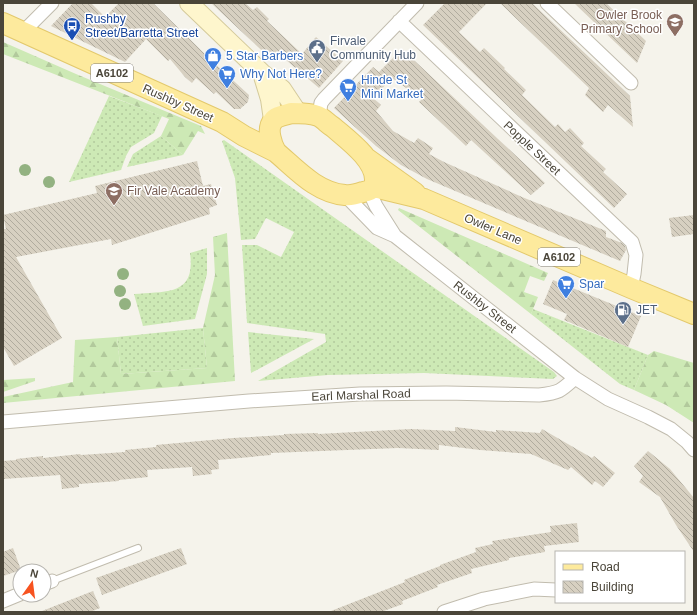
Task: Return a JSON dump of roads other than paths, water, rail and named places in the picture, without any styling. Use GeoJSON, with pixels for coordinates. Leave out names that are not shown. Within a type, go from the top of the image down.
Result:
{"type":"FeatureCollection","features":[{"type":"Feature","properties":{"kind":"main road","name":"Rushby Street"},"geometry":{"type":"LineString","coordinates":[[3,23],[222,122],[244,136],[276,152],[319,187],[346,196]]}},
{"type":"Feature","properties":{"kind":"main road"},"geometry":{"type":"LineString","coordinates":[[276,152],[272,145],[272,124],[284,115],[322,107],[344,137],[365,157],[373,172],[375,181],[372,189],[346,196]]}},
{"type":"Feature","properties":{"kind":"main road","name":"Rushby Street"},"geometry":{"type":"LineString","coordinates":[[222,122],[272,124]]}},
{"type":"Feature","properties":{"kind":"main road","name":"Owler Lane"},"geometry":{"type":"LineString","coordinates":[[365,157],[424,199],[694,314]]}},
{"type":"Feature","properties":{"kind":"main road","name":"Owler Lane"},"geometry":{"type":"LineString","coordinates":[[372,189],[424,199]]}},
{"type":"Feature","properties":{"kind":"street"},"geometry":{"type":"LineString","coordinates":[[23,32],[52,3]]}},
{"type":"Feature","properties":{"kind":"street"},"geometry":{"type":"LineString","coordinates":[[189,3],[262,73],[282,89],[298,113]]}},
{"type":"Feature","properties":{"kind":"street"},"geometry":{"type":"LineString","coordinates":[[322,107],[398,21],[417,3]]}},
{"type":"Feature","properties":{"kind":"street"},"geometry":{"type":"LineString","coordinates":[[547,3],[631,83]]}},
{"type":"Feature","properties":{"kind":"street","name":"Popple Street"},"geometry":{"type":"LineString","coordinates":[[398,21],[632,242],[636,255],[631,288]]}},
{"type":"Feature","properties":{"kind":"street"},"geometry":{"type":"LineString","coordinates":[[262,73],[270,99],[272,124]]}},
{"type":"Feature","properties":{"kind":"street","name":"Rushby Street"},"geometry":{"type":"LineString","coordinates":[[372,189],[376,206],[395,236]]}},
{"type":"Feature","properties":{"kind":"street","name":"Rushby Street"},"geometry":{"type":"LineString","coordinates":[[346,196],[377,228],[395,236],[575,378]]}},
{"type":"Feature","properties":{"kind":"street"},"geometry":{"type":"LineString","coordinates":[[575,378],[608,399],[671,429],[694,450]]}},
{"type":"Feature","properties":{"kind":"street","name":"Earl Marshal Road"},"geometry":{"type":"LineString","coordinates":[[3,422],[249,401],[360,394],[553,394],[562,389],[575,378]]}},
{"type":"Feature","properties":{"kind":"street"},"geometry":{"type":"LineString","coordinates":[[444,612],[484,599],[534,589],[555,590]]}},
{"type":"Feature","properties":{"kind":"lane"},"geometry":{"type":"LineString","coordinates":[[52,580],[138,548]]}},
{"type":"Feature","properties":{"kind":"place","name":"Owler Brook Primary School"},"geometry":{"type":"Point","coordinates":[675,37]}},
{"type":"Feature","properties":{"kind":"place","name":"Rushby Street/Barretta Street"},"geometry":{"type":"Point","coordinates":[72,41]}},
{"type":"Feature","properties":{"kind":"place","name":"Firvale Community Hub"},"geometry":{"type":"Point","coordinates":[317,63]}},
{"type":"Feature","properties":{"kind":"place","name":"5 Star Barbers"},"geometry":{"type":"Point","coordinates":[213,71]}},
{"type":"Feature","properties":{"kind":"place","name":"Why Not Here?"},"geometry":{"type":"Point","coordinates":[227,89]}},
{"type":"Feature","properties":{"kind":"place","name":"Hinde St Mini Market"},"geometry":{"type":"Point","coordinates":[348,102]}},
{"type":"Feature","properties":{"kind":"place","name":"Fir Vale Academy"},"geometry":{"type":"Point","coordinates":[114,206]}},
{"type":"Feature","properties":{"kind":"place","name":"Spar"},"geometry":{"type":"Point","coordinates":[566,299]}},
{"type":"Feature","properties":{"kind":"place","name":"JET"},"geometry":{"type":"Point","coordinates":[623,325]}}]}
